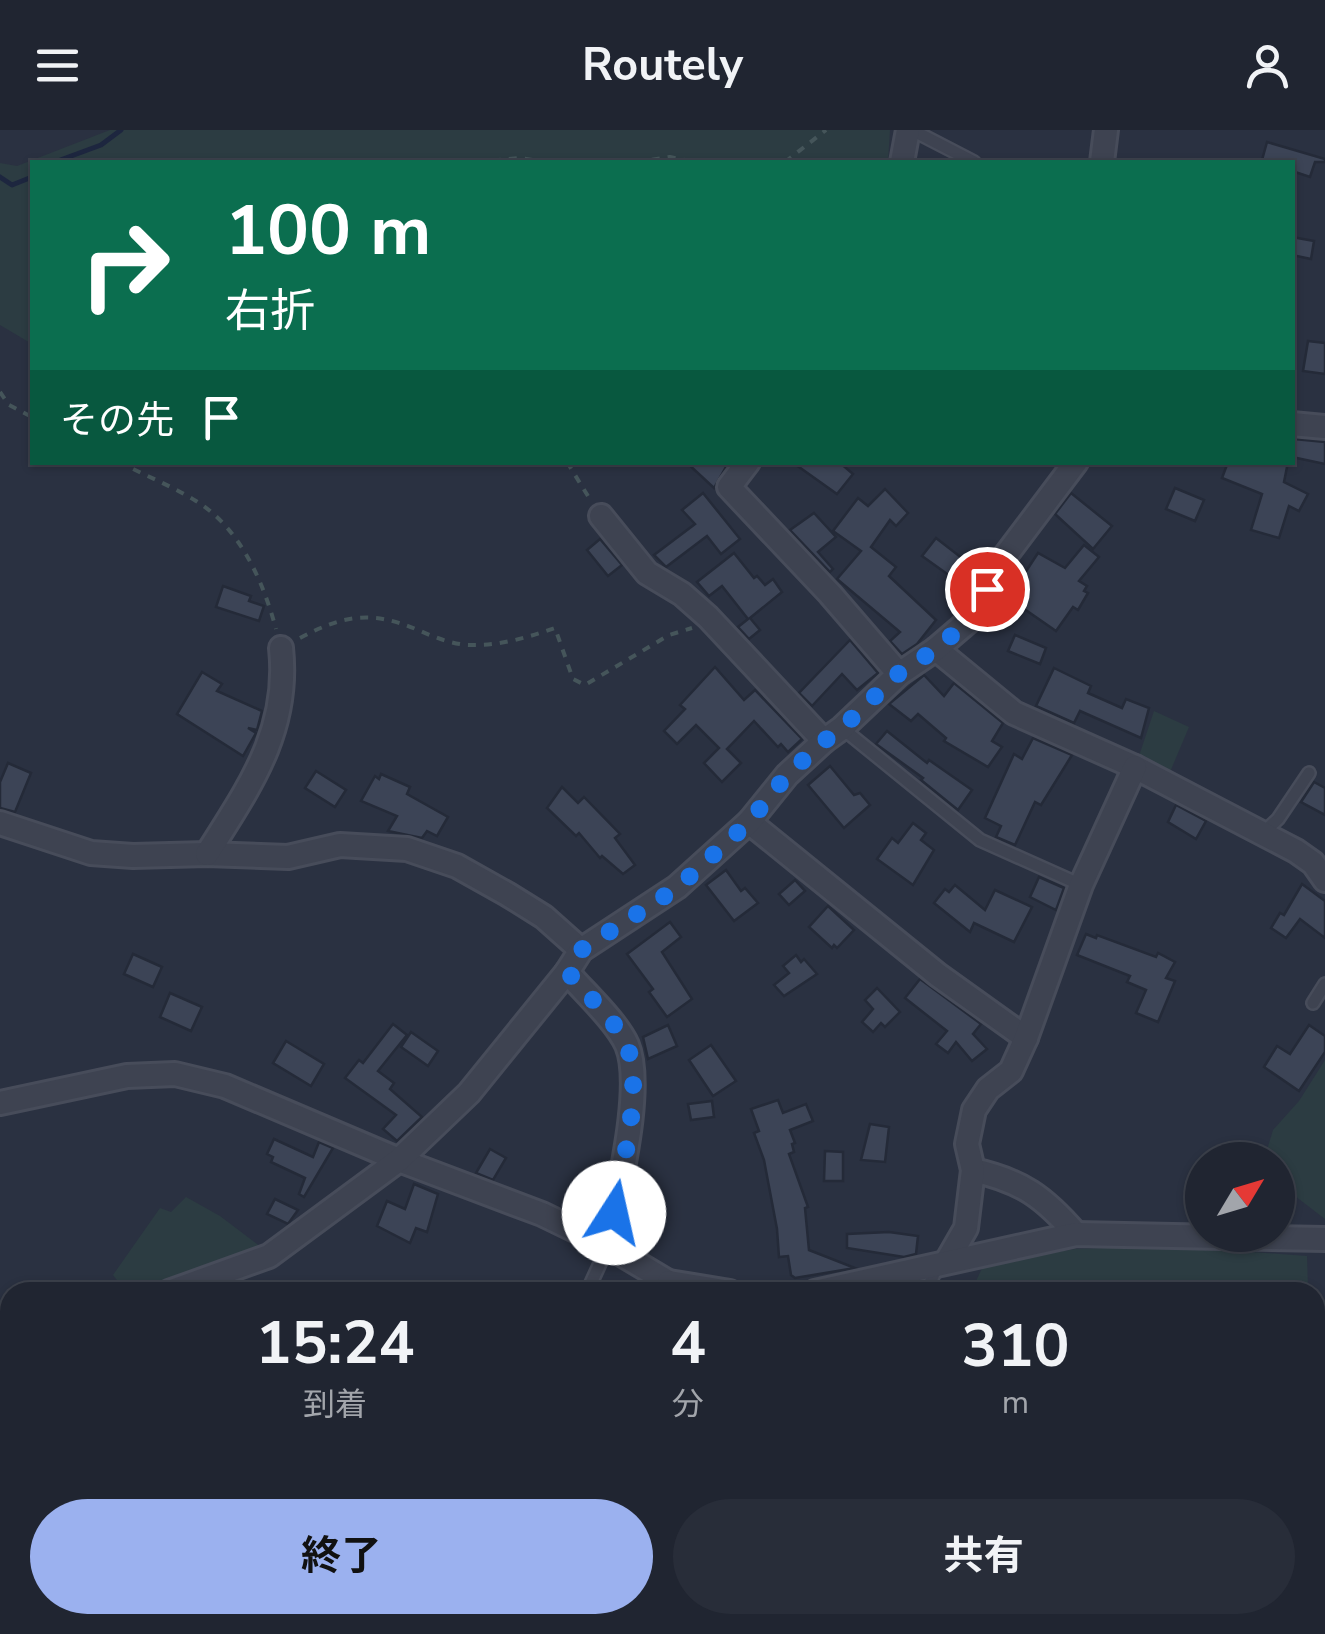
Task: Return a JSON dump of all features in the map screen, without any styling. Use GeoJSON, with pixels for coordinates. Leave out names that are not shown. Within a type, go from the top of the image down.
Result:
{"type":"FeatureCollection","features":[{"type":"Feature","properties":{"kind":"street"},"geometry":{"type":"LineString","coordinates":[[902,160],[910,130]]}},
{"type":"Feature","properties":{"kind":"street"},"geometry":{"type":"LineString","coordinates":[[1102,160],[1106,130]]}},
{"type":"Feature","properties":{"kind":"street"},"geometry":{"type":"LineString","coordinates":[[1295,424],[1325,427]]}},
{"type":"Feature","properties":{"kind":"street"},"geometry":{"type":"LineString","coordinates":[[746,465],[729,488],[830,594],[898,674]]}},
{"type":"Feature","properties":{"kind":"street"},"geometry":{"type":"LineString","coordinates":[[197,1282],[269,1256],[399,1160],[469,1093],[568,972],[581,950],[677,888],[749,822],[787,775],[898,674],[971,619],[1003,559],[1074,465]]}},
{"type":"Feature","properties":{"kind":"street"},"geometry":{"type":"LineString","coordinates":[[601,516],[647,573],[682,594],[833,735]]}},
{"type":"Feature","properties":{"kind":"street"},"geometry":{"type":"LineString","coordinates":[[208,854],[264,761],[281,704],[285,677],[282,648]]}},
{"type":"Feature","properties":{"kind":"street"},"geometry":{"type":"LineString","coordinates":[[936,649],[1014,714],[1135,766],[1262,833],[1312,864],[1325,880]]}},
{"type":"Feature","properties":{"kind":"street"},"geometry":{"type":"LineString","coordinates":[[943,1262],[966,1228],[973,1170],[968,1144],[974,1110],[988,1089],[1010,1072],[1026,1038],[1081,885],[1135,766]]}},
{"type":"Feature","properties":{"kind":"street"},"geometry":{"type":"LineString","coordinates":[[749,822],[938,976],[1026,1038]]}},
{"type":"Feature","properties":{"kind":"street"},"geometry":{"type":"LineString","coordinates":[[0,823],[91,853],[133,856],[288,857],[340,846],[406,849],[457,866],[508,894],[544,917],[581,950]]}},
{"type":"Feature","properties":{"kind":"street"},"geometry":{"type":"LineString","coordinates":[[568,972],[626,1041],[631,1058],[632,1089],[608,1246]]}},
{"type":"Feature","properties":{"kind":"street"},"geometry":{"type":"LineString","coordinates":[[0,1103],[128,1076],[175,1074],[225,1086],[399,1160],[542,1214],[608,1246],[667,1282]]}},
{"type":"Feature","properties":{"kind":"street"},"geometry":{"type":"LineString","coordinates":[[973,1170],[1022,1184],[1052,1207],[1076,1234]]}},
{"type":"Feature","properties":{"kind":"street"},"geometry":{"type":"LineString","coordinates":[[858,1282],[1076,1234],[1325,1240]]}},
{"type":"Feature","properties":{"kind":"lane"},"geometry":{"type":"LineString","coordinates":[[910,130],[970,160]]}},
{"type":"Feature","properties":{"kind":"lane"},"geometry":{"type":"LineString","coordinates":[[833,735],[980,840],[1081,885]]}},
{"type":"Feature","properties":{"kind":"lane"},"geometry":{"type":"LineString","coordinates":[[1262,833],[1278,819],[1308,773]]}},
{"type":"Feature","properties":{"kind":"lane"},"geometry":{"type":"LineString","coordinates":[[1313,1003],[1325,984]]}},
{"type":"Feature","properties":{"kind":"lane"},"geometry":{"type":"LineString","coordinates":[[592,1282],[608,1246]]}},
{"type":"Feature","properties":{"kind":"lane"},"geometry":{"type":"LineString","coordinates":[[932,1282],[943,1262]]}},
{"type":"Feature","properties":{"kind":"path"},"geometry":{"type":"LineString","coordinates":[[787,160],[826,130]]}},
{"type":"Feature","properties":{"kind":"path"},"geometry":{"type":"LineString","coordinates":[[498,160],[534,160]]}},
{"type":"Feature","properties":{"kind":"path"},"geometry":{"type":"LineString","coordinates":[[650,160],[685,160]]}},
{"type":"Feature","properties":{"kind":"path"},"geometry":{"type":"LineString","coordinates":[[0,392],[9,405],[30,416]]}},
{"type":"Feature","properties":{"kind":"path"},"geometry":{"type":"LineString","coordinates":[[125,465],[198,502],[235,535],[269,603],[282,648],[325,625],[360,616],[383,617],[437,638],[470,645],[507,641],[555,628],[573,679],[585,685],[669,634],[694,627],[708,617]]}},
{"type":"Feature","properties":{"kind":"path"},"geometry":{"type":"LineString","coordinates":[[570,465],[601,516]]}},
{"type":"Feature","properties":{"kind":"shaded area"},"geometry":{"type":"Polygon","coordinates":[[[110,130],[890,130],[888,160],[32,160],[110,130]]]}},
{"type":"Feature","properties":{"kind":"shaded area"},"geometry":{"type":"Polygon","coordinates":[[[30,161],[30,343],[0,325],[0,163],[17,166],[30,161]]]}},
{"type":"Feature","properties":{"kind":"shaded area"},"geometry":{"type":"Polygon","coordinates":[[[1154,711],[1189,727],[1170,772],[1139,756],[1154,711]]]}},
{"type":"Feature","properties":{"kind":"shaded area"},"geometry":{"type":"Polygon","coordinates":[[[1325,1060],[1325,1219],[1295,1196],[1295,1142],[1269,1142],[1273,1130],[1299,1101],[1325,1060]]]}},
{"type":"Feature","properties":{"kind":"shaded area"},"geometry":{"type":"Polygon","coordinates":[[[186,1197],[220,1216],[261,1247],[166,1282],[118,1282],[113,1275],[160,1208],[171,1212],[186,1197]]]}},
{"type":"Feature","properties":{"kind":"shaded area"},"geometry":{"type":"Polygon","coordinates":[[[1169,1246],[1185,1247],[1185,1252],[1307,1256],[1308,1282],[976,1282],[984,1264],[1075,1249],[1169,1246]]]}},
{"type":"Feature","properties":{"kind":"building"},"geometry":{"type":"Polygon","coordinates":[[[1267,142],[1325,162],[1315,162],[1310,177],[1295,172],[1295,160],[1262,160],[1267,142]]]}},
{"type":"Feature","properties":{"kind":"building"},"geometry":{"type":"Polygon","coordinates":[[[1295,238],[1314,241],[1311,259],[1295,256],[1295,238]]]}},
{"type":"Feature","properties":{"kind":"building"},"geometry":{"type":"Polygon","coordinates":[[[1308,341],[1325,343],[1325,374],[1303,371],[1308,341]]]}},
{"type":"Feature","properties":{"kind":"building"},"geometry":{"type":"Polygon","coordinates":[[[1295,439],[1325,442],[1325,464],[1295,458],[1295,439]]]}},
{"type":"Feature","properties":{"kind":"building"},"geometry":{"type":"Polygon","coordinates":[[[689,465],[727,465],[714,488],[689,465]]]}},
{"type":"Feature","properties":{"kind":"building"},"geometry":{"type":"Polygon","coordinates":[[[796,465],[842,465],[853,474],[837,494],[796,465]]]}},
{"type":"Feature","properties":{"kind":"building"},"geometry":{"type":"Polygon","coordinates":[[[1227,465],[1287,465],[1284,482],[1308,494],[1299,511],[1289,506],[1279,538],[1251,530],[1262,494],[1222,478],[1227,465]]]}},
{"type":"Feature","properties":{"kind":"building"},"geometry":{"type":"Polygon","coordinates":[[[1175,488],[1204,500],[1195,521],[1166,509],[1175,488]]]}},
{"type":"Feature","properties":{"kind":"building"},"geometry":{"type":"Polygon","coordinates":[[[885,489],[908,513],[896,526],[890,520],[871,547],[896,567],[889,576],[936,620],[917,644],[902,654],[890,641],[900,632],[837,579],[861,551],[833,531],[858,498],[868,506],[885,489]]]}},
{"type":"Feature","properties":{"kind":"building"},"geometry":{"type":"Polygon","coordinates":[[[703,493],[740,539],[721,554],[707,536],[666,567],[654,555],[695,524],[682,510],[703,493]]]}},
{"type":"Feature","properties":{"kind":"building"},"geometry":{"type":"Polygon","coordinates":[[[1071,493],[1112,526],[1093,549],[1055,514],[1071,493]]]}},
{"type":"Feature","properties":{"kind":"building"},"geometry":{"type":"Polygon","coordinates":[[[814,513],[836,537],[818,552],[833,569],[830,572],[790,530],[814,513]]]}},
{"type":"Feature","properties":{"kind":"building"},"geometry":{"type":"Polygon","coordinates":[[[936,538],[976,569],[964,586],[922,556],[936,538]]]}},
{"type":"Feature","properties":{"kind":"building"},"geometry":{"type":"Polygon","coordinates":[[[600,539],[622,565],[608,576],[587,550],[600,539]]]}},
{"type":"Feature","properties":{"kind":"building"},"geometry":{"type":"Polygon","coordinates":[[[1084,545],[1099,557],[1079,581],[1087,586],[1084,591],[1088,593],[1078,610],[1073,607],[1056,631],[1010,599],[1006,605],[998,600],[1011,577],[1019,582],[1038,553],[1065,568],[1084,545]]]}},
{"type":"Feature","properties":{"kind":"building"},"geometry":{"type":"Polygon","coordinates":[[[734,553],[754,578],[757,576],[765,585],[773,579],[782,592],[750,618],[760,630],[749,639],[738,627],[748,619],[722,586],[709,596],[697,582],[734,553]]]}},
{"type":"Feature","properties":{"kind":"building"},"geometry":{"type":"Polygon","coordinates":[[[223,586],[251,596],[249,601],[264,606],[259,621],[216,607],[223,586]]]}},
{"type":"Feature","properties":{"kind":"building"},"geometry":{"type":"Polygon","coordinates":[[[1015,635],[1046,648],[1040,664],[1008,651],[1015,635]]]}},
{"type":"Feature","properties":{"kind":"building"},"geometry":{"type":"Polygon","coordinates":[[[850,640],[878,673],[857,690],[842,674],[812,706],[799,693],[850,640]]]}},
{"type":"Feature","properties":{"kind":"building"},"geometry":{"type":"Polygon","coordinates":[[[715,667],[744,700],[755,690],[802,739],[788,752],[781,744],[778,747],[754,721],[727,749],[741,763],[722,782],[704,763],[719,748],[696,725],[677,744],[664,731],[685,709],[680,705],[715,667]]]}},
{"type":"Feature","properties":{"kind":"building"},"geometry":{"type":"Polygon","coordinates":[[[1054,668],[1091,686],[1088,693],[1122,708],[1126,699],[1149,708],[1141,738],[1080,711],[1074,723],[1036,706],[1054,668]]]}},
{"type":"Feature","properties":{"kind":"building"},"geometry":{"type":"Polygon","coordinates":[[[202,672],[222,684],[217,691],[262,711],[257,730],[248,728],[256,733],[243,756],[177,714],[202,672]]]}},
{"type":"Feature","properties":{"kind":"building"},"geometry":{"type":"Polygon","coordinates":[[[924,675],[944,696],[954,683],[1003,723],[992,741],[1002,747],[988,767],[944,741],[946,738],[918,714],[911,721],[889,704],[924,675]]]}},
{"type":"Feature","properties":{"kind":"building"},"geometry":{"type":"Polygon","coordinates":[[[887,731],[927,763],[929,760],[972,790],[958,810],[876,744],[887,731]]]}},
{"type":"Feature","properties":{"kind":"building"},"geometry":{"type":"Polygon","coordinates":[[[1033,738],[1072,755],[1041,805],[1035,802],[1015,845],[996,837],[1001,826],[985,818],[1014,754],[1022,759],[1033,738]]]}},
{"type":"Feature","properties":{"kind":"building"},"geometry":{"type":"Polygon","coordinates":[[[8,763],[31,773],[15,812],[0,808],[0,782],[8,763]]]}},
{"type":"Feature","properties":{"kind":"building"},"geometry":{"type":"Polygon","coordinates":[[[830,766],[854,795],[860,793],[870,805],[844,828],[808,785],[830,766]]]}},
{"type":"Feature","properties":{"kind":"building"},"geometry":{"type":"Polygon","coordinates":[[[316,771],[346,790],[335,807],[305,788],[316,771]]]}},
{"type":"Feature","properties":{"kind":"building"},"geometry":{"type":"Polygon","coordinates":[[[381,774],[410,787],[407,794],[448,817],[437,836],[427,831],[422,838],[388,831],[397,816],[361,801],[375,776],[379,779],[381,774]]]}},
{"type":"Feature","properties":{"kind":"building"},"geometry":{"type":"Polygon","coordinates":[[[1314,782],[1325,788],[1325,815],[1301,802],[1314,782]]]}},
{"type":"Feature","properties":{"kind":"building"},"geometry":{"type":"Polygon","coordinates":[[[562,787],[578,803],[584,797],[620,834],[615,838],[635,865],[623,874],[600,858],[579,833],[576,836],[547,808],[562,787]]]}},
{"type":"Feature","properties":{"kind":"building"},"geometry":{"type":"Polygon","coordinates":[[[1176,805],[1206,821],[1196,839],[1168,822],[1176,805]]]}},
{"type":"Feature","properties":{"kind":"building"},"geometry":{"type":"Polygon","coordinates":[[[913,823],[926,833],[921,840],[934,850],[913,885],[877,859],[892,838],[898,843],[913,823]]]}},
{"type":"Feature","properties":{"kind":"building"},"geometry":{"type":"Polygon","coordinates":[[[726,870],[741,891],[745,888],[758,903],[734,921],[706,885],[726,870]]]}},
{"type":"Feature","properties":{"kind":"building"},"geometry":{"type":"Polygon","coordinates":[[[1039,877],[1064,888],[1056,910],[1030,897],[1039,877]]]}},
{"type":"Feature","properties":{"kind":"building"},"geometry":{"type":"Polygon","coordinates":[[[795,880],[805,891],[789,905],[779,894],[795,880]]]}},
{"type":"Feature","properties":{"kind":"building"},"geometry":{"type":"Polygon","coordinates":[[[1302,884],[1325,901],[1325,938],[1300,919],[1286,938],[1271,928],[1280,913],[1284,915],[1302,884]]]}},
{"type":"Feature","properties":{"kind":"building"},"geometry":{"type":"Polygon","coordinates":[[[955,885],[985,910],[995,890],[1032,907],[1014,942],[974,923],[970,932],[934,903],[945,889],[949,892],[955,885]]]}},
{"type":"Feature","properties":{"kind":"building"},"geometry":{"type":"Polygon","coordinates":[[[828,906],[854,930],[837,948],[809,927],[828,906]]]}},
{"type":"Feature","properties":{"kind":"building"},"geometry":{"type":"Polygon","coordinates":[[[670,922],[681,937],[662,952],[692,999],[667,1017],[649,992],[653,989],[627,954],[670,922]]]}},
{"type":"Feature","properties":{"kind":"building"},"geometry":{"type":"Polygon","coordinates":[[[1086,934],[1156,957],[1158,953],[1175,962],[1166,978],[1175,981],[1158,1022],[1136,1013],[1146,990],[1127,982],[1130,976],[1077,955],[1086,934]]]}},
{"type":"Feature","properties":{"kind":"building"},"geometry":{"type":"Polygon","coordinates":[[[133,954],[162,967],[153,987],[124,974],[133,954]]]}},
{"type":"Feature","properties":{"kind":"building"},"geometry":{"type":"Polygon","coordinates":[[[796,955],[817,974],[784,996],[774,985],[789,973],[783,966],[796,955]]]}},
{"type":"Feature","properties":{"kind":"building"},"geometry":{"type":"Polygon","coordinates":[[[920,979],[981,1024],[973,1034],[987,1049],[972,1061],[956,1042],[948,1053],[936,1044],[947,1031],[905,998],[920,979]]]}},
{"type":"Feature","properties":{"kind":"building"},"geometry":{"type":"Polygon","coordinates":[[[877,988],[900,1012],[885,1027],[881,1023],[873,1032],[862,1022],[873,1009],[865,1000],[877,988]]]}},
{"type":"Feature","properties":{"kind":"building"},"geometry":{"type":"Polygon","coordinates":[[[170,993],[202,1007],[191,1031],[160,1017],[170,993]]]}},
{"type":"Feature","properties":{"kind":"building"},"geometry":{"type":"Polygon","coordinates":[[[393,1024],[407,1035],[378,1071],[394,1083],[390,1089],[422,1117],[397,1141],[383,1129],[396,1115],[345,1078],[359,1060],[363,1063],[393,1024]]]}},
{"type":"Feature","properties":{"kind":"building"},"geometry":{"type":"Polygon","coordinates":[[[668,1025],[677,1046],[648,1059],[643,1037],[668,1025]]]}},
{"type":"Feature","properties":{"kind":"building"},"geometry":{"type":"Polygon","coordinates":[[[1309,1025],[1325,1036],[1325,1052],[1299,1091],[1264,1067],[1277,1046],[1290,1054],[1309,1025]]]}},
{"type":"Feature","properties":{"kind":"building"},"geometry":{"type":"Polygon","coordinates":[[[411,1032],[438,1051],[428,1066],[401,1047],[411,1032]]]}},
{"type":"Feature","properties":{"kind":"building"},"geometry":{"type":"Polygon","coordinates":[[[286,1041],[324,1064],[311,1086],[273,1063],[286,1041]]]}},
{"type":"Feature","properties":{"kind":"building"},"geometry":{"type":"Polygon","coordinates":[[[711,1045],[736,1081],[713,1096],[689,1060],[711,1045]]]}},
{"type":"Feature","properties":{"kind":"building"},"geometry":{"type":"Polygon","coordinates":[[[778,1100],[783,1113],[806,1104],[813,1121],[790,1130],[795,1143],[794,1152],[789,1154],[808,1207],[805,1208],[809,1250],[855,1268],[795,1278],[788,1256],[779,1257],[764,1160],[754,1133],[759,1131],[751,1109],[778,1100]]]}},
{"type":"Feature","properties":{"kind":"building"},"geometry":{"type":"Polygon","coordinates":[[[712,1101],[714,1117],[691,1120],[688,1104],[712,1101]]]}},
{"type":"Feature","properties":{"kind":"building"},"geometry":{"type":"Polygon","coordinates":[[[870,1124],[889,1127],[885,1162],[861,1160],[870,1124]]]}},
{"type":"Feature","properties":{"kind":"building"},"geometry":{"type":"Polygon","coordinates":[[[274,1139],[313,1157],[319,1142],[333,1148],[304,1197],[299,1194],[305,1178],[271,1162],[273,1157],[267,1154],[274,1139]]]}},
{"type":"Feature","properties":{"kind":"building"},"geometry":{"type":"Polygon","coordinates":[[[490,1149],[506,1158],[493,1180],[476,1173],[490,1149]]]}},
{"type":"Feature","properties":{"kind":"building"},"geometry":{"type":"Polygon","coordinates":[[[825,1151],[843,1152],[843,1181],[824,1181],[825,1151]]]}},
{"type":"Feature","properties":{"kind":"building"},"geometry":{"type":"Polygon","coordinates":[[[414,1184],[438,1194],[427,1232],[416,1228],[410,1243],[377,1226],[387,1201],[405,1209],[414,1184]]]}},
{"type":"Feature","properties":{"kind":"building"},"geometry":{"type":"Polygon","coordinates":[[[275,1199],[298,1210],[288,1224],[267,1214],[275,1199]]]}},
{"type":"Feature","properties":{"kind":"building"},"geometry":{"type":"Polygon","coordinates":[[[889,1232],[918,1236],[916,1254],[904,1257],[847,1248],[847,1234],[889,1232]]]}},
{"type":"Feature","properties":{"kind":"waterway"},"geometry":{"type":"LineString","coordinates":[[60,160],[101,145],[121,130]]}},
{"type":"Feature","properties":{"kind":"waterway"},"geometry":{"type":"LineString","coordinates":[[0,177],[12,185],[30,178]]}},
{"type":"Feature","properties":{"kind":"route"},"geometry":{"type":"LineString","coordinates":[[614,1213],[632,1089],[631,1058],[626,1041],[568,972],[581,950],[677,888],[749,822],[787,775],[824,741],[898,674],[971,619],[987,589]]}}]}
